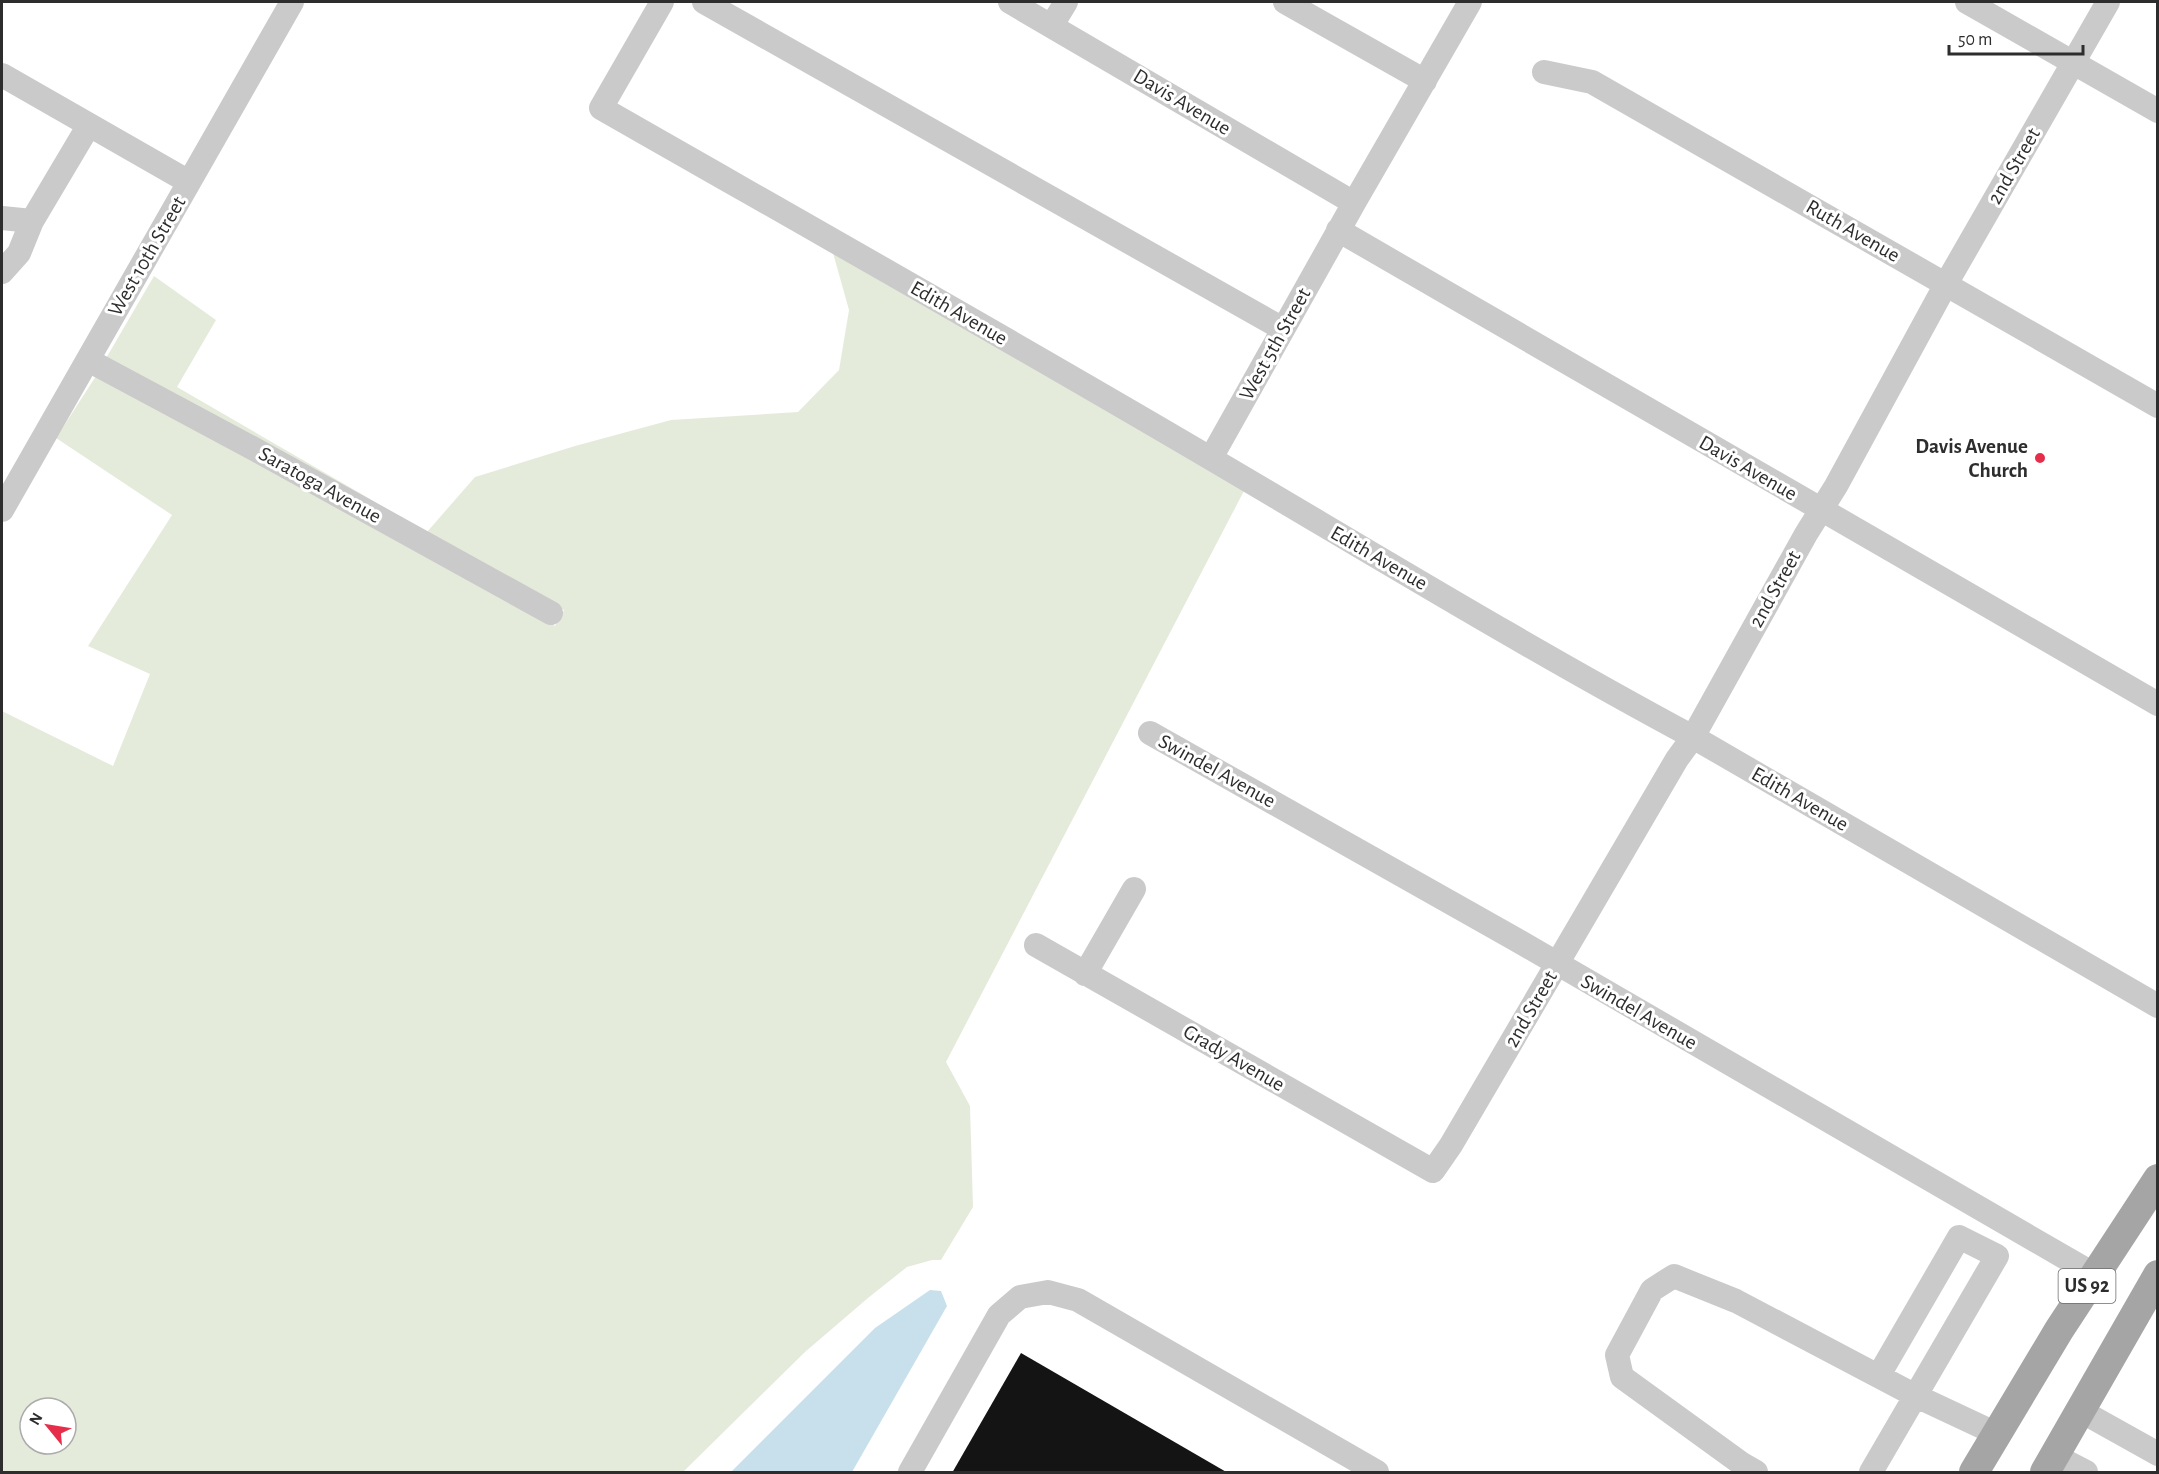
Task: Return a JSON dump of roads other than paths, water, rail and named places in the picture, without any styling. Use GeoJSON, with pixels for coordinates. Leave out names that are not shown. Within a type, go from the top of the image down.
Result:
{"type":"FeatureCollection","features":[{"type":"Feature","properties":{"kind":"main road","name":"US 92"},"geometry":{"type":"LineString","coordinates":[[1974,1473],[2095,1275],[2157,1179]]}},
{"type":"Feature","properties":{"kind":"main road","name":"US 92"},"geometry":{"type":"LineString","coordinates":[[2050,1464],[2155,1285]]}},
{"type":"Feature","properties":{"kind":"street","name":"West 10th Street"},"geometry":{"type":"LineString","coordinates":[[2,507],[292,2]]}},
{"type":"Feature","properties":{"kind":"street","name":"Edith Avenue"},"geometry":{"type":"LineString","coordinates":[[662,2],[601,108],[2157,1006]]}},
{"type":"Feature","properties":{"kind":"street"},"geometry":{"type":"LineString","coordinates":[[704,2],[1283,329]]}},
{"type":"Feature","properties":{"kind":"street","name":"Davis Avenue"},"geometry":{"type":"LineString","coordinates":[[1010,2],[1354,203]]}},
{"type":"Feature","properties":{"kind":"street"},"geometry":{"type":"LineString","coordinates":[[1052,25],[1066,2]]}},
{"type":"Feature","properties":{"kind":"street"},"geometry":{"type":"LineString","coordinates":[[1286,2],[1425,81]]}},
{"type":"Feature","properties":{"kind":"street"},"geometry":{"type":"LineString","coordinates":[[1354,203],[1470,2]]}},
{"type":"Feature","properties":{"kind":"street"},"geometry":{"type":"LineString","coordinates":[[1967,2],[2157,111]]}},
{"type":"Feature","properties":{"kind":"street","name":"2nd Street"},"geometry":{"type":"LineString","coordinates":[[1433,1171],[1451,1145],[1677,759],[1693,737],[1806,534],[1822,511],[1946,284],[2108,2]]}},
{"type":"Feature","properties":{"kind":"street","name":"Ruth Avenue"},"geometry":{"type":"LineString","coordinates":[[1544,72],[1592,82],[2157,406]]}},
{"type":"Feature","properties":{"kind":"street"},"geometry":{"type":"LineString","coordinates":[[2,75],[189,182]]}},
{"type":"Feature","properties":{"kind":"street"},"geometry":{"type":"LineString","coordinates":[[2,272],[19,253],[32,221],[89,125]]}},
{"type":"Feature","properties":{"kind":"street","name":"West 5th Street"},"geometry":{"type":"LineString","coordinates":[[1211,458],[1354,203]]}},
{"type":"Feature","properties":{"kind":"street"},"geometry":{"type":"LineString","coordinates":[[2,218],[32,221]]}},
{"type":"Feature","properties":{"kind":"street","name":"Davis Avenue"},"geometry":{"type":"LineString","coordinates":[[1338,230],[2157,704]]}},
{"type":"Feature","properties":{"kind":"street","name":"Saratoga Avenue"},"geometry":{"type":"LineString","coordinates":[[87,360],[551,613]]}},
{"type":"Feature","properties":{"kind":"street","name":"Swindel Avenue"},"geometry":{"type":"LineString","coordinates":[[1150,733],[1557,964],[2095,1275]]}},
{"type":"Feature","properties":{"kind":"street"},"geometry":{"type":"LineString","coordinates":[[1085,974],[1134,889]]}},
{"type":"Feature","properties":{"kind":"street","name":"Grady Avenue"},"geometry":{"type":"LineString","coordinates":[[1035,945],[1433,1171]]}},
{"type":"Feature","properties":{"kind":"street"},"geometry":{"type":"LineString","coordinates":[[1871,1473],[1996,1256],[1959,1237],[1878,1375]]}},
{"type":"Feature","properties":{"kind":"street"},"geometry":{"type":"LineString","coordinates":[[1756,1473],[1622,1377],[1617,1355],[1652,1290],[1674,1276],[1736,1301],[1916,1396],[1997,1434]]}},
{"type":"Feature","properties":{"kind":"street"},"geometry":{"type":"LineString","coordinates":[[910,1473],[999,1315],[1020,1297],[1048,1292],[1078,1300],[1377,1473]]}},
{"type":"Feature","properties":{"kind":"street"},"geometry":{"type":"LineString","coordinates":[[2081,1411],[2157,1454]]}},
{"type":"Feature","properties":{"kind":"street"},"geometry":{"type":"LineString","coordinates":[[2050,1464],[2086,1473]]}},
{"type":"Feature","properties":{"kind":"water"},"geometry":{"type":"Polygon","coordinates":[[[930,1290],[941,1291],[947,1306],[852,1472],[731,1472],[875,1328],[930,1290]]]}},
{"type":"Feature","properties":{"kind":"place","name":"Davis Avenue Church"},"geometry":{"type":"Point","coordinates":[2040,458]}}]}
